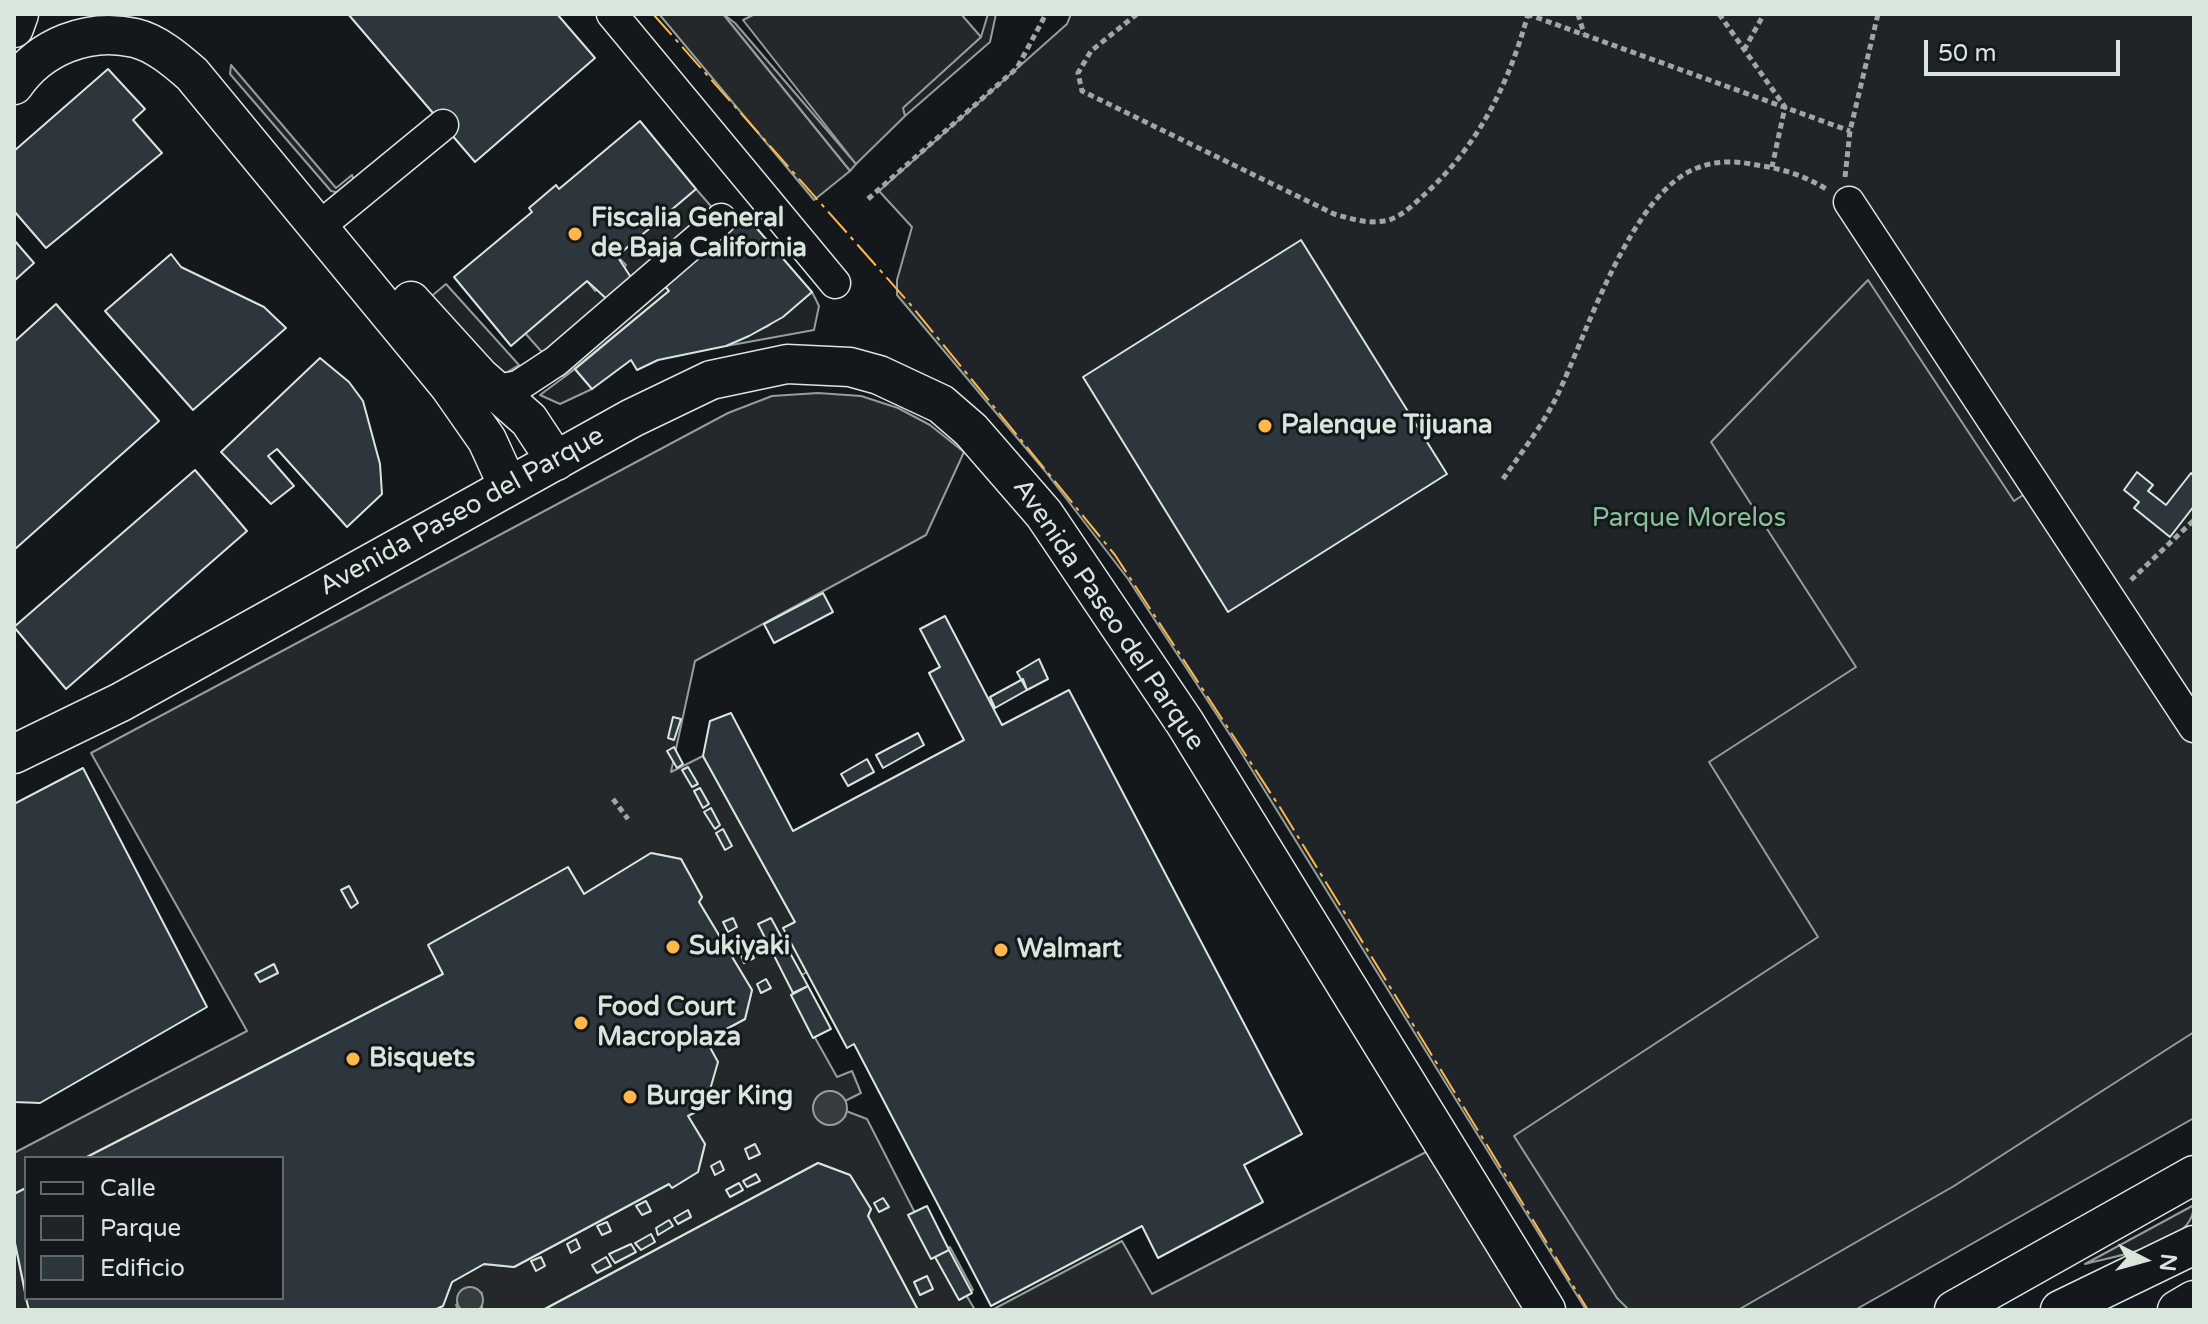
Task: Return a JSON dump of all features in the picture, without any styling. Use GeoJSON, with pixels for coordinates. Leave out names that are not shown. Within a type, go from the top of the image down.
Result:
{"type":"FeatureCollection","features":[{"type":"Feature","properties":{"kind":"main road"},"geometry":{"type":"LineString","coordinates":[[14,28],[19,14]]}},
{"type":"Feature","properties":{"kind":"main road"},"geometry":{"type":"LineString","coordinates":[[146,14],[201,67],[327,221],[460,400],[487,440],[508,486]]}},
{"type":"Feature","properties":{"kind":"main road"},"geometry":{"type":"LineString","coordinates":[[14,85],[34,61],[64,42],[100,36],[135,38],[166,53],[192,74],[327,221],[494,391],[533,425],[556,461]]}},
{"type":"Feature","properties":{"kind":"main road","name":"Avenida Paseo del Parque"},"geometry":{"type":"LineString","coordinates":[[14,754],[121,702],[508,486],[711,380],[787,364],[850,367],[879,375],[941,404],[999,460],[1044,514],[1177,711],[1546,1310]]}},
{"type":"Feature","properties":{"kind":"main road"},"geometry":{"type":"LineString","coordinates":[[1954,1309],[2194,1175]]}},
{"type":"Feature","properties":{"kind":"main road"},"geometry":{"type":"LineString","coordinates":[[2060,1310],[2186,1246]]}},
{"type":"Feature","properties":{"kind":"main road"},"geometry":{"type":"LineString","coordinates":[[2096,1310],[2186,1246]]}},
{"type":"Feature","properties":{"kind":"main road"},"geometry":{"type":"LineString","coordinates":[[2177,1310],[2194,1300]]}},
{"type":"Feature","properties":{"kind":"lane"},"geometry":{"type":"LineString","coordinates":[[612,14],[835,283]]}},
{"type":"Feature","properties":{"kind":"lane"},"geometry":{"type":"LineString","coordinates":[[327,221],[443,125]]}},
{"type":"Feature","properties":{"kind":"lane"},"geometry":{"type":"LineString","coordinates":[[1849,202],[2194,727]]}},
{"type":"Feature","properties":{"kind":"lane"},"geometry":{"type":"LineString","coordinates":[[494,391],[518,386],[556,361],[721,219]]}},
{"type":"Feature","properties":{"kind":"path"},"geometry":{"type":"LineString","coordinates":[[868,199],[1017,68],[1046,14]]}},
{"type":"Feature","properties":{"kind":"path"},"geometry":{"type":"LineString","coordinates":[[1137,14],[1091,51],[1078,73],[1082,91],[1334,214],[1362,222],[1390,220],[1410,208],[1446,175],[1467,148],[1505,83],[1528,14],[1850,131]]}},
{"type":"Feature","properties":{"kind":"path"},"geometry":{"type":"LineString","coordinates":[[1578,14],[1584,34]]}},
{"type":"Feature","properties":{"kind":"path"},"geometry":{"type":"LineString","coordinates":[[1719,14],[1785,107],[1772,167]]}},
{"type":"Feature","properties":{"kind":"path"},"geometry":{"type":"LineString","coordinates":[[1744,50],[1764,14]]}},
{"type":"Feature","properties":{"kind":"path"},"geometry":{"type":"LineString","coordinates":[[1849,202],[1844,169],[1878,14]]}},
{"type":"Feature","properties":{"kind":"path"},"geometry":{"type":"LineString","coordinates":[[1503,479],[1556,399],[1603,284],[1633,234],[1674,180],[1696,168],[1719,162],[1772,167],[1798,174],[1849,202]]}},
{"type":"Feature","properties":{"kind":"path"},"geometry":{"type":"LineString","coordinates":[[2120,569],[2128,582],[2194,520]]}},
{"type":"Feature","properties":{"kind":"path"},"geometry":{"type":"LineString","coordinates":[[613,799],[628,819]]}},
{"type":"Feature","properties":{"kind":"green space"},"geometry":{"type":"Polygon","coordinates":[[[723,14],[735,23],[856,164],[850,171],[723,14]]]}},
{"type":"Feature","properties":{"kind":"green space"},"geometry":{"type":"Polygon","coordinates":[[[988,14],[996,14],[990,42],[905,116],[902,108],[981,37],[988,14]]]}},
{"type":"Feature","properties":{"kind":"green space","name":"Parque Morelos"},"geometry":{"type":"Polygon","coordinates":[[[1071,14],[2194,14],[2194,1118],[1855,1310],[1586,1310],[1234,741],[1128,579],[1045,471],[897,295],[897,280],[912,227],[879,191],[1067,24],[1071,14]]]}},
{"type":"Feature","properties":{"kind":"green space"},"geometry":{"type":"Polygon","coordinates":[[[231,65],[336,188],[352,175],[354,181],[340,193],[331,191],[230,74],[231,65]]]}},
{"type":"Feature","properties":{"kind":"green space"},"geometry":{"type":"Polygon","coordinates":[[[446,284],[519,365],[499,377],[427,300],[446,284]]]}},
{"type":"Feature","properties":{"kind":"green space"},"geometry":{"type":"Polygon","coordinates":[[[812,292],[819,306],[814,330],[726,346],[768,326],[812,292]]]}},
{"type":"Feature","properties":{"kind":"green space"},"geometry":{"type":"Polygon","coordinates":[[[575,369],[592,389],[560,404],[540,395],[575,369]]]}},
{"type":"Feature","properties":{"kind":"green space"},"geometry":{"type":"Polygon","coordinates":[[[2194,1205],[2191,1219],[2168,1239],[2134,1252],[2085,1264],[2194,1205]]]}},
{"type":"Feature","properties":{"kind":"shaded area"},"geometry":{"type":"Polygon","coordinates":[[[659,14],[723,14],[850,171],[814,200],[659,14]]]}},
{"type":"Feature","properties":{"kind":"shaded area"},"geometry":{"type":"Polygon","coordinates":[[[755,14],[961,14],[981,37],[903,108],[905,116],[856,164],[743,20],[755,14]]]}},
{"type":"Feature","properties":{"kind":"shaded area"},"geometry":{"type":"Polygon","coordinates":[[[696,189],[730,228],[664,285],[669,291],[564,377],[525,333],[587,281],[595,291],[623,269],[626,265],[617,256],[696,189]]]}},
{"type":"Feature","properties":{"kind":"shaded area"},"geometry":{"type":"Polygon","coordinates":[[[1868,280],[2014,501],[2047,479],[2194,699],[2194,1032],[1954,1186],[1738,1310],[1629,1310],[1617,1298],[1514,1136],[1818,937],[1709,762],[1856,667],[1711,442],[1868,280]]]}},
{"type":"Feature","properties":{"kind":"shaded area"},"geometry":{"type":"Polygon","coordinates":[[[818,393],[861,396],[898,408],[930,425],[964,452],[926,535],[695,661],[671,772],[703,756],[795,922],[784,928],[807,972],[800,976],[804,987],[791,995],[837,1077],[852,1071],[861,1093],[845,1101],[832,1091],[818,1096],[813,1106],[845,1117],[846,1111],[867,1119],[936,1254],[950,1247],[973,1290],[965,1293],[975,1310],[918,1310],[868,1216],[871,1209],[850,1175],[818,1163],[543,1310],[482,1310],[482,1293],[473,1288],[456,1305],[458,1310],[434,1310],[443,1306],[452,1282],[484,1264],[514,1267],[669,1184],[672,1188],[698,1172],[705,1144],[688,1116],[706,1040],[745,1019],[752,990],[699,902],[702,897],[681,859],[651,853],[584,894],[568,867],[429,944],[443,974],[89,1156],[24,1156],[24,1189],[14,1194],[14,1153],[247,1031],[91,753],[728,413],[772,396],[818,393]]]}},
{"type":"Feature","properties":{"kind":"shaded area"},"geometry":{"type":"Polygon","coordinates":[[[830,1091],[842,1096],[847,1108],[842,1120],[830,1125],[818,1120],[813,1108],[818,1096],[830,1091]]]}},
{"type":"Feature","properties":{"kind":"shaded area"},"geometry":{"type":"Polygon","coordinates":[[[1426,1152],[1524,1310],[992,1310],[1122,1241],[1152,1294],[1426,1152]]]}},
{"type":"Feature","properties":{"kind":"shaded area"},"geometry":{"type":"Polygon","coordinates":[[[14,1238],[24,1300],[29,1310],[14,1310],[14,1238]]]}},
{"type":"Feature","properties":{"kind":"shaded area"},"geometry":{"type":"Polygon","coordinates":[[[470,1287],[479,1291],[483,1300],[479,1309],[470,1313],[461,1309],[457,1300],[461,1291],[470,1287]]]}},
{"type":"Feature","properties":{"kind":"building"},"geometry":{"type":"Polygon","coordinates":[[[348,14],[557,14],[595,58],[475,162],[348,14]]]}},
{"type":"Feature","properties":{"kind":"building"},"geometry":{"type":"Polygon","coordinates":[[[108,69],[145,109],[133,120],[162,153],[46,248],[14,211],[14,151],[108,69]]]}},
{"type":"Feature","properties":{"kind":"building","name":"Fiscalia General de Baja California"},"geometry":{"type":"Polygon","coordinates":[[[640,121],[696,189],[617,256],[634,282],[610,302],[587,281],[511,346],[454,277],[532,212],[529,208],[556,185],[559,189],[640,121]]]}},
{"type":"Feature","properties":{"kind":"building"},"geometry":{"type":"Polygon","coordinates":[[[746,216],[812,292],[783,317],[749,336],[726,346],[658,360],[637,370],[631,360],[592,389],[575,369],[669,291],[664,285],[746,216]]]}},
{"type":"Feature","properties":{"kind":"building"},"geometry":{"type":"Polygon","coordinates":[[[14,240],[34,263],[14,281],[14,240]]]}},
{"type":"Feature","properties":{"kind":"building","name":"Palenque Tijuana"},"geometry":{"type":"Polygon","coordinates":[[[1301,240],[1447,474],[1228,612],[1083,377],[1301,240]]]}},
{"type":"Feature","properties":{"kind":"building"},"geometry":{"type":"Polygon","coordinates":[[[171,254],[181,267],[264,307],[286,328],[193,410],[105,311],[171,254]]]}},
{"type":"Feature","properties":{"kind":"building"},"geometry":{"type":"Polygon","coordinates":[[[56,304],[159,421],[14,550],[14,342],[56,304]]]}},
{"type":"Feature","properties":{"kind":"building"},"geometry":{"type":"Polygon","coordinates":[[[320,358],[349,382],[363,401],[380,464],[382,494],[347,527],[277,449],[268,456],[294,486],[271,504],[221,452],[320,358]]]}},
{"type":"Feature","properties":{"kind":"building"},"geometry":{"type":"Polygon","coordinates":[[[195,470],[247,531],[66,689],[14,627],[195,470]]]}},
{"type":"Feature","properties":{"kind":"building"},"geometry":{"type":"Polygon","coordinates":[[[2137,472],[2153,485],[2148,491],[2166,505],[2191,473],[2194,476],[2194,506],[2170,537],[2134,508],[2139,502],[2124,490],[2137,472]]]}},
{"type":"Feature","properties":{"kind":"building"},"geometry":{"type":"Polygon","coordinates":[[[823,593],[833,612],[774,643],[764,624],[823,593]]]}},
{"type":"Feature","properties":{"kind":"building","name":"Walmart"},"geometry":{"type":"Polygon","coordinates":[[[945,616],[1002,725],[1069,690],[1302,1134],[1244,1165],[1263,1202],[1158,1258],[1142,1226],[991,1306],[854,1044],[847,1048],[783,928],[795,922],[703,756],[710,721],[731,713],[793,831],[964,740],[929,673],[940,667],[920,629],[945,616]]]}},
{"type":"Feature","properties":{"kind":"building"},"geometry":{"type":"Polygon","coordinates":[[[1039,659],[1048,679],[1027,690],[1017,672],[1039,659]]]}},
{"type":"Feature","properties":{"kind":"building"},"geometry":{"type":"Polygon","coordinates":[[[1023,679],[1027,690],[995,708],[990,697],[1023,679]]]}},
{"type":"Feature","properties":{"kind":"building"},"geometry":{"type":"Polygon","coordinates":[[[673,717],[681,719],[674,740],[668,738],[673,717]]]}},
{"type":"Feature","properties":{"kind":"building"},"geometry":{"type":"Polygon","coordinates":[[[918,733],[924,745],[883,768],[876,755],[918,733]]]}},
{"type":"Feature","properties":{"kind":"building"},"geometry":{"type":"Polygon","coordinates":[[[674,747],[683,764],[677,768],[667,751],[674,747]]]}},
{"type":"Feature","properties":{"kind":"building"},"geometry":{"type":"Polygon","coordinates":[[[867,759],[874,772],[848,786],[841,774],[867,759]]]}},
{"type":"Feature","properties":{"kind":"building"},"geometry":{"type":"Polygon","coordinates":[[[688,767],[698,784],[692,787],[682,770],[688,767]]]}},
{"type":"Feature","properties":{"kind":"building"},"geometry":{"type":"Polygon","coordinates":[[[83,768],[207,1007],[40,1103],[14,1102],[14,804],[83,768]]]}},
{"type":"Feature","properties":{"kind":"building"},"geometry":{"type":"Polygon","coordinates":[[[700,788],[709,804],[703,808],[694,791],[700,788]]]}},
{"type":"Feature","properties":{"kind":"building"},"geometry":{"type":"Polygon","coordinates":[[[711,808],[720,825],[715,829],[704,812],[711,808]]]}},
{"type":"Feature","properties":{"kind":"building"},"geometry":{"type":"Polygon","coordinates":[[[723,829],[732,846],[725,850],[716,833],[723,829]]]}},
{"type":"Feature","properties":{"kind":"building"},"geometry":{"type":"Polygon","coordinates":[[[651,853],[681,859],[702,897],[699,902],[752,990],[745,1019],[706,1040],[718,1062],[705,1107],[688,1116],[705,1144],[698,1172],[672,1188],[669,1184],[514,1267],[484,1264],[452,1282],[443,1306],[434,1310],[29,1310],[26,1300],[284,1300],[284,1156],[89,1156],[443,974],[428,945],[568,867],[584,894],[651,853]]]}},
{"type":"Feature","properties":{"kind":"building"},"geometry":{"type":"Polygon","coordinates":[[[349,886],[358,903],[351,908],[341,890],[349,886]]]}},
{"type":"Feature","properties":{"kind":"building"},"geometry":{"type":"Polygon","coordinates":[[[733,918],[737,927],[728,932],[723,922],[733,918]]]}},
{"type":"Feature","properties":{"kind":"building"},"geometry":{"type":"Polygon","coordinates":[[[771,918],[808,986],[793,993],[758,924],[771,918]]]}},
{"type":"Feature","properties":{"kind":"building"},"geometry":{"type":"Polygon","coordinates":[[[749,949],[754,958],[744,963],[740,953],[749,949]]]}},
{"type":"Feature","properties":{"kind":"building"},"geometry":{"type":"Polygon","coordinates":[[[274,964],[278,973],[260,982],[255,974],[274,964]]]}},
{"type":"Feature","properties":{"kind":"building"},"geometry":{"type":"Polygon","coordinates":[[[766,979],[771,988],[761,993],[757,984],[766,979]]]}},
{"type":"Feature","properties":{"kind":"building"},"geometry":{"type":"Polygon","coordinates":[[[808,986],[831,1029],[813,1038],[791,995],[808,986]]]}},
{"type":"Feature","properties":{"kind":"building"},"geometry":{"type":"Polygon","coordinates":[[[755,1144],[760,1154],[749,1159],[745,1149],[755,1144]]]}},
{"type":"Feature","properties":{"kind":"building"},"geometry":{"type":"Polygon","coordinates":[[[720,1161],[724,1170],[715,1175],[711,1166],[720,1161]]]}},
{"type":"Feature","properties":{"kind":"building"},"geometry":{"type":"Polygon","coordinates":[[[818,1163],[850,1175],[871,1209],[868,1216],[918,1310],[543,1310],[818,1163]]]}},
{"type":"Feature","properties":{"kind":"building"},"geometry":{"type":"Polygon","coordinates":[[[756,1174],[760,1181],[747,1187],[743,1181],[756,1174]]]}},
{"type":"Feature","properties":{"kind":"building"},"geometry":{"type":"Polygon","coordinates":[[[739,1183],[743,1190],[730,1197],[726,1190],[739,1183]]]}},
{"type":"Feature","properties":{"kind":"building"},"geometry":{"type":"Polygon","coordinates":[[[24,1189],[24,1286],[14,1238],[14,1194],[24,1189]]]}},
{"type":"Feature","properties":{"kind":"building"},"geometry":{"type":"Polygon","coordinates":[[[883,1198],[889,1207],[879,1212],[874,1203],[883,1198]]]}},
{"type":"Feature","properties":{"kind":"building"},"geometry":{"type":"Polygon","coordinates":[[[646,1201],[651,1211],[642,1215],[636,1206],[646,1201]]]}},
{"type":"Feature","properties":{"kind":"building"},"geometry":{"type":"Polygon","coordinates":[[[927,1206],[949,1250],[931,1259],[908,1215],[927,1206]]]}},
{"type":"Feature","properties":{"kind":"building"},"geometry":{"type":"Polygon","coordinates":[[[688,1210],[691,1217],[678,1224],[674,1218],[688,1210]]]}},
{"type":"Feature","properties":{"kind":"building"},"geometry":{"type":"Polygon","coordinates":[[[669,1220],[673,1226],[658,1235],[656,1228],[669,1220]]]}},
{"type":"Feature","properties":{"kind":"building"},"geometry":{"type":"Polygon","coordinates":[[[607,1222],[611,1231],[602,1235],[597,1226],[607,1222]]]}},
{"type":"Feature","properties":{"kind":"building"},"geometry":{"type":"Polygon","coordinates":[[[651,1234],[655,1242],[641,1250],[635,1243],[651,1234]]]}},
{"type":"Feature","properties":{"kind":"building"},"geometry":{"type":"Polygon","coordinates":[[[576,1239],[580,1248],[571,1253],[567,1244],[576,1239]]]}},
{"type":"Feature","properties":{"kind":"building"},"geometry":{"type":"Polygon","coordinates":[[[631,1244],[636,1252],[615,1263],[609,1254],[631,1244]]]}},
{"type":"Feature","properties":{"kind":"building"},"geometry":{"type":"Polygon","coordinates":[[[949,1250],[972,1293],[959,1300],[935,1257],[949,1250]]]}},
{"type":"Feature","properties":{"kind":"building"},"geometry":{"type":"Polygon","coordinates":[[[541,1257],[545,1266],[536,1271],[531,1261],[541,1257]]]}},
{"type":"Feature","properties":{"kind":"building"},"geometry":{"type":"Polygon","coordinates":[[[606,1257],[611,1266],[597,1273],[592,1265],[606,1257]]]}},
{"type":"Feature","properties":{"kind":"building"},"geometry":{"type":"Polygon","coordinates":[[[927,1276],[933,1289],[920,1295],[914,1282],[927,1276]]]}},
{"type":"Feature","properties":{"kind":"power"},"geometry":{"type":"LineString","coordinates":[[653,14],[910,304],[1115,555],[1281,809],[1588,1310]]}},
{"type":"Feature","properties":{"kind":"place","name":"Fiscalia General de Baja California"},"geometry":{"type":"Point","coordinates":[575,234]}},
{"type":"Feature","properties":{"kind":"place","name":"Palenque Tijuana"},"geometry":{"type":"Point","coordinates":[1265,426]}},
{"type":"Feature","properties":{"kind":"place","name":"Sukiyaki"},"geometry":{"type":"Point","coordinates":[673,947]}},
{"type":"Feature","properties":{"kind":"place","name":"Walmart"},"geometry":{"type":"Point","coordinates":[1001,950]}},
{"type":"Feature","properties":{"kind":"place","name":"Food Court Macroplaza"},"geometry":{"type":"Point","coordinates":[581,1023]}},
{"type":"Feature","properties":{"kind":"place","name":"Bisquets"},"geometry":{"type":"Point","coordinates":[353,1059]}},
{"type":"Feature","properties":{"kind":"place","name":"Burger King"},"geometry":{"type":"Point","coordinates":[630,1097]}}]}
